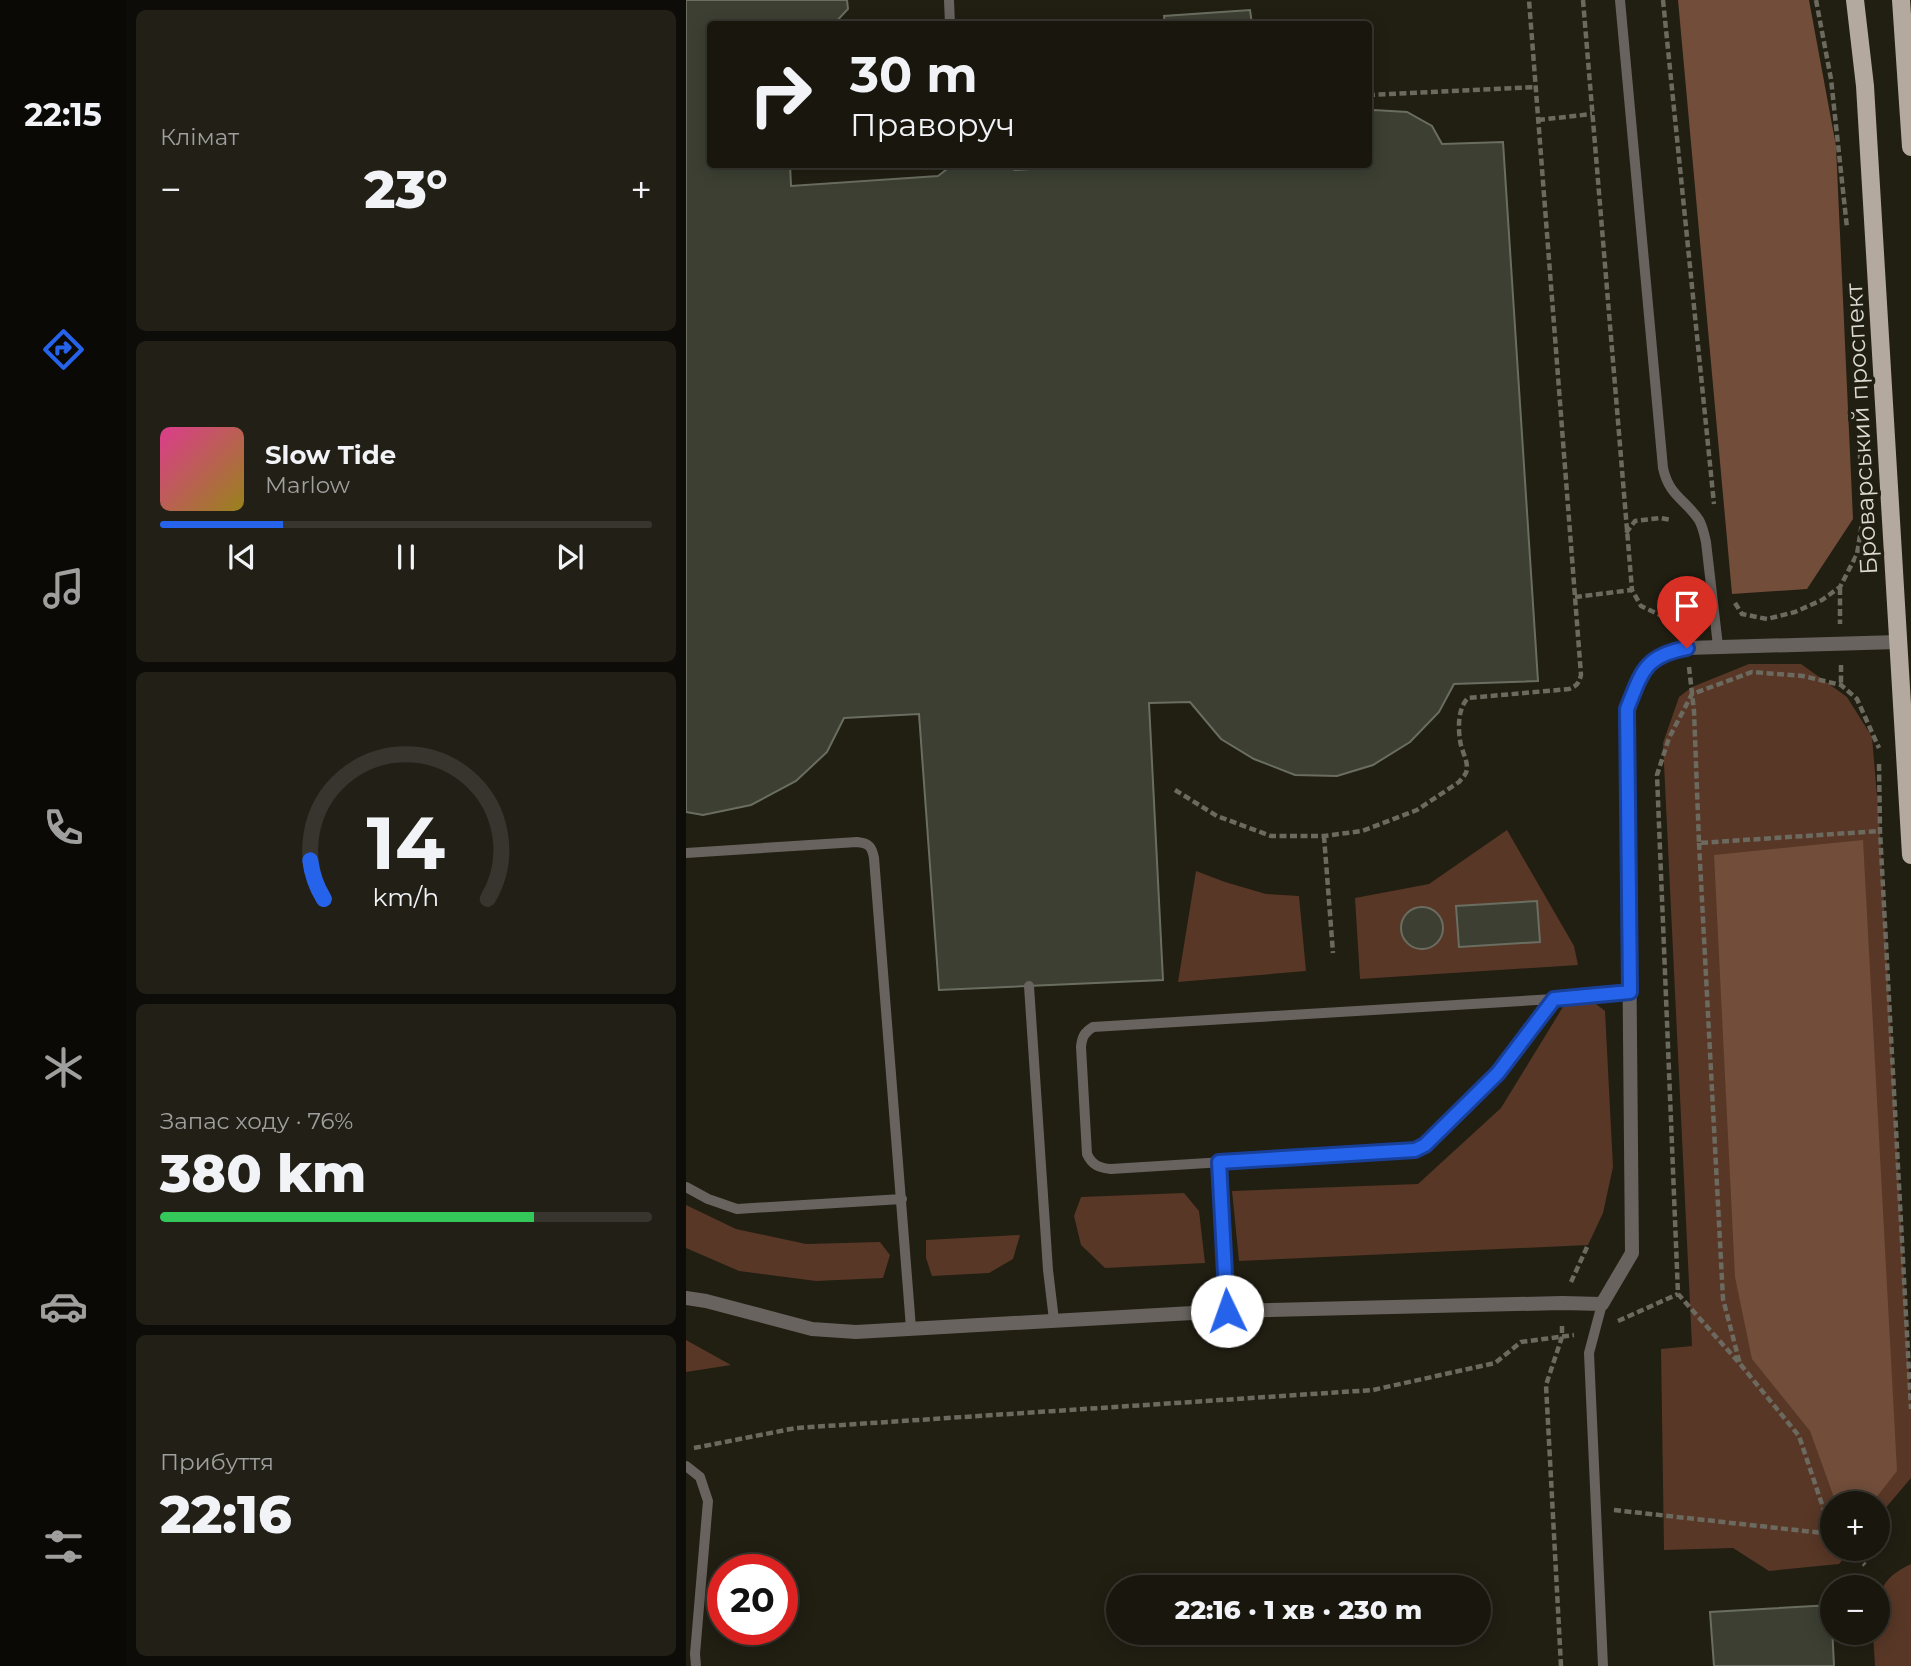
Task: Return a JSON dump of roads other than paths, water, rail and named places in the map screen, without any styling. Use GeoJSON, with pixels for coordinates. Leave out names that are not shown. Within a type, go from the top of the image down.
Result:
{"type":"FeatureCollection","features":[{"type":"Feature","properties":{"kind":"main road","name":"Броварський проспект"},"geometry":{"type":"LineString","coordinates":[[1855,0],[1865,86],[1911,855]]}},
{"type":"Feature","properties":{"kind":"main road"},"geometry":{"type":"LineString","coordinates":[[1901,0],[1911,147]]}},
{"type":"Feature","properties":{"kind":"street"},"geometry":{"type":"LineString","coordinates":[[686,1298],[812,1329],[856,1332],[1227,1311],[1602,1304],[1632,1253],[1627,709],[1641,674],[1649,663],[1667,652],[1687,648],[1898,642]]}},
{"type":"Feature","properties":{"kind":"street"},"geometry":{"type":"LineString","coordinates":[[686,1291],[706,1301]]}},
{"type":"Feature","properties":{"kind":"lane"},"geometry":{"type":"LineString","coordinates":[[949,0],[950,21]]}},
{"type":"Feature","properties":{"kind":"lane"},"geometry":{"type":"LineString","coordinates":[[1620,0],[1663,468],[1669,487],[1691,510],[1703,530],[1718,646]]}},
{"type":"Feature","properties":{"kind":"lane"},"geometry":{"type":"LineString","coordinates":[[686,853],[858,842],[866,843],[872,848],[911,1328]]}},
{"type":"Feature","properties":{"kind":"lane"},"geometry":{"type":"LineString","coordinates":[[1029,986],[1048,1270],[1054,1320]]}},
{"type":"Feature","properties":{"kind":"lane"},"geometry":{"type":"LineString","coordinates":[[1554,999],[1498,1073],[1425,1145],[1415,1150],[1111,1168],[1101,1168],[1091,1163],[1087,1154],[1081,1047],[1086,1031],[1093,1027],[1630,992]]}},
{"type":"Feature","properties":{"kind":"lane"},"geometry":{"type":"LineString","coordinates":[[1219,1162],[1227,1311]]}},
{"type":"Feature","properties":{"kind":"lane"},"geometry":{"type":"LineString","coordinates":[[686,1187],[708,1199],[737,1209],[902,1199]]}},
{"type":"Feature","properties":{"kind":"lane"},"geometry":{"type":"LineString","coordinates":[[1602,1304],[1589,1353],[1603,1666]]}},
{"type":"Feature","properties":{"kind":"lane"},"geometry":{"type":"LineString","coordinates":[[686,1466],[699,1477],[708,1501],[696,1666]]}}]}
